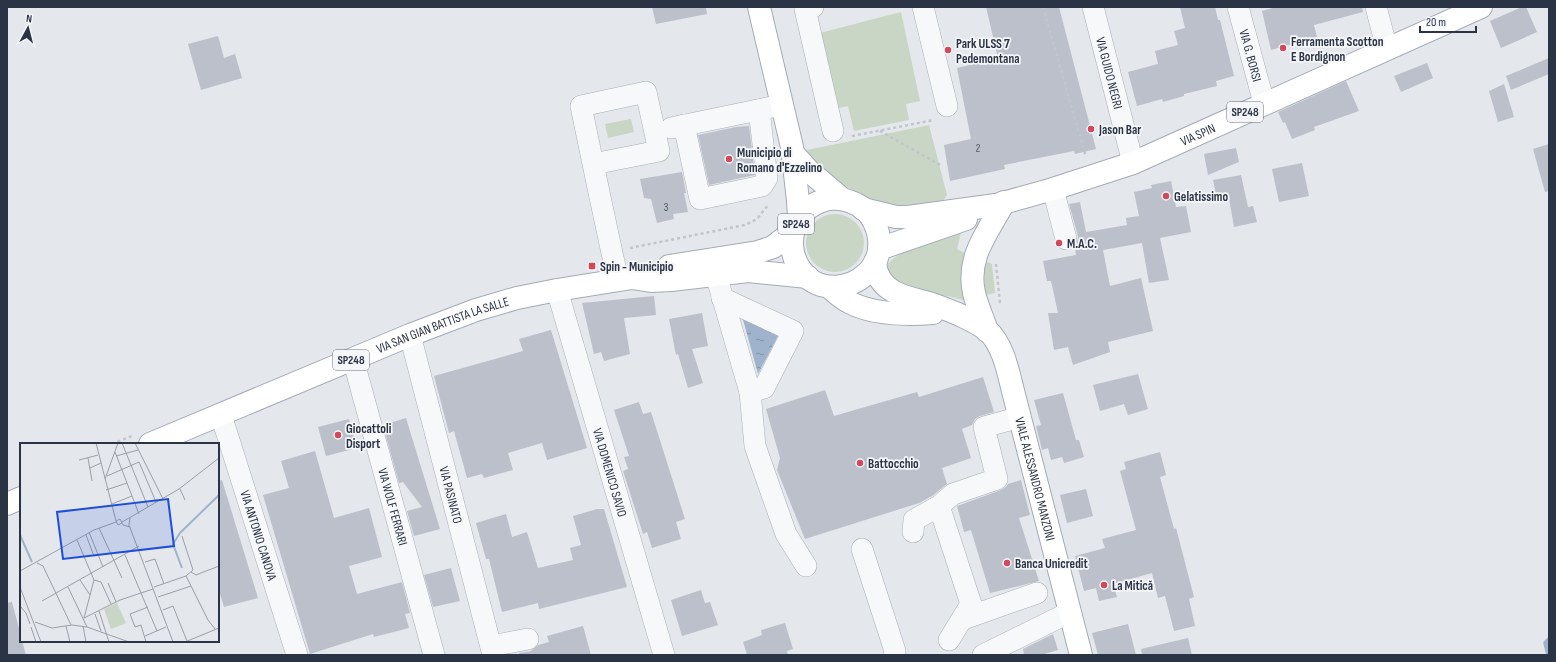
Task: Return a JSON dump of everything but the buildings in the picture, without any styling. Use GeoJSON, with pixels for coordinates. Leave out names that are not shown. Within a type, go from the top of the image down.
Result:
{"type":"FeatureCollection","features":[{"type":"Feature","properties":{"kind":"main road"},"geometry":{"type":"LineString","coordinates":[[759,7],[792,152],[798,201],[796,225]]}},
{"type":"Feature","properties":{"kind":"main road","name":"VIA SPIN"},"geometry":{"type":"LineString","coordinates":[[864,209],[896,217],[908,218],[1000,203],[1092,177],[1133,163],[1481,7]]}},
{"type":"Feature","properties":{"kind":"main road"},"geometry":{"type":"LineString","coordinates":[[792,152],[815,178],[842,199]]}},
{"type":"Feature","properties":{"kind":"main road","name":"VIA SPIN"},"geometry":{"type":"LineString","coordinates":[[796,225],[807,209],[817,202],[829,199],[842,199],[857,204],[864,209],[873,220],[879,234],[877,256],[963,221],[1000,203]]}},
{"type":"Feature","properties":{"kind":"main road","name":"VIALE ALESSANDRO MANZONI"},"geometry":{"type":"LineString","coordinates":[[1000,203],[975,254],[972,265],[974,294],[987,331],[999,348],[1006,367],[1081,655]]}},
{"type":"Feature","properties":{"kind":"main road","name":"SP248"},"geometry":{"type":"LineString","coordinates":[[796,225],[791,244],[793,257],[799,268],[808,277],[821,285],[829,287]]}},
{"type":"Feature","properties":{"kind":"main road","name":"VIA SAN GIAN BATTISTA LA SALLE"},"geometry":{"type":"LineString","coordinates":[[152,443],[410,335],[476,310],[517,298],[625,279],[650,269],[758,252],[773,247],[796,225]]}},
{"type":"Feature","properties":{"kind":"main road"},"geometry":{"type":"LineString","coordinates":[[829,287],[843,287],[856,282],[867,274],[877,256]]}},
{"type":"Feature","properties":{"kind":"main road","name":"VIALE ALESSANDRO MANZONI"},"geometry":{"type":"LineString","coordinates":[[877,256],[879,279],[888,288],[908,298],[939,306],[971,320],[987,331]]}},
{"type":"Feature","properties":{"kind":"main road","name":"VIA SAN GIAN BATTISTA LA SALLE"},"geometry":{"type":"LineString","coordinates":[[625,279],[652,281],[748,271],[808,277]]}},
{"type":"Feature","properties":{"kind":"main road","name":"VIALE ALESSANDRO MANZONI"},"geometry":{"type":"LineString","coordinates":[[829,287],[848,302],[866,309],[919,314],[952,312]]}},
{"type":"Feature","properties":{"kind":"main road"},"geometry":{"type":"LineString","coordinates":[[7,504],[20,498]]}},
{"type":"Feature","properties":{"kind":"street"},"geometry":{"type":"LineString","coordinates":[[813,7],[805,9],[842,134]]}},
{"type":"Feature","properties":{"kind":"street"},"geometry":{"type":"LineString","coordinates":[[923,7],[943,113]]}},
{"type":"Feature","properties":{"kind":"street","name":"VIA GUIDO NEGRI"},"geometry":{"type":"LineString","coordinates":[[1092,7],[1133,163]]}},
{"type":"Feature","properties":{"kind":"street","name":"VIA G. BORSI"},"geometry":{"type":"LineString","coordinates":[[1238,7],[1264,103]]}},
{"type":"Feature","properties":{"kind":"street"},"geometry":{"type":"LineString","coordinates":[[1376,7],[1387,49]]}},
{"type":"Feature","properties":{"kind":"street"},"geometry":{"type":"LineString","coordinates":[[625,279],[612,251],[581,106],[646,92],[659,151]]}},
{"type":"Feature","properties":{"kind":"street"},"geometry":{"type":"LineString","coordinates":[[655,131],[782,106]]}},
{"type":"Feature","properties":{"kind":"street"},"geometry":{"type":"LineString","coordinates":[[684,125],[700,200],[762,186],[767,178],[759,110]]}},
{"type":"Feature","properties":{"kind":"street"},"geometry":{"type":"LineString","coordinates":[[593,164],[688,146]]}},
{"type":"Feature","properties":{"kind":"street"},"geometry":{"type":"LineString","coordinates":[[1053,189],[1066,239]]}},
{"type":"Feature","properties":{"kind":"street"},"geometry":{"type":"LineString","coordinates":[[716,275],[750,392],[755,446],[786,534],[806,566]]}},
{"type":"Feature","properties":{"kind":"street","name":"VIA DOMENICO SAVIO"},"geometry":{"type":"LineString","coordinates":[[557,290],[664,655]]}},
{"type":"Feature","properties":{"kind":"street"},"geometry":{"type":"LineString","coordinates":[[722,298],[793,331],[764,388],[750,392]]}},
{"type":"Feature","properties":{"kind":"street","name":"VIA PASINATO"},"geometry":{"type":"LineString","coordinates":[[410,335],[484,653]]}},
{"type":"Feature","properties":{"kind":"street","name":"VIA WOLF FERRARI"},"geometry":{"type":"LineString","coordinates":[[353,359],[434,655]]}},
{"type":"Feature","properties":{"kind":"street","name":"VIA ANTONIO CANOVA"},"geometry":{"type":"LineString","coordinates":[[222,414],[296,655]]}},
{"type":"Feature","properties":{"kind":"street"},"geometry":{"type":"LineString","coordinates":[[913,532],[914,520],[939,506],[954,494],[997,479],[984,427],[1020,417]]}},
{"type":"Feature","properties":{"kind":"street"},"geometry":{"type":"LineString","coordinates":[[939,506],[972,604],[949,640]]}},
{"type":"Feature","properties":{"kind":"street"},"geometry":{"type":"LineString","coordinates":[[862,549],[895,651],[894,655]]}},
{"type":"Feature","properties":{"kind":"street"},"geometry":{"type":"LineString","coordinates":[[962,619],[1037,593]]}},
{"type":"Feature","properties":{"kind":"street"},"geometry":{"type":"LineString","coordinates":[[983,655],[1070,612]]}},
{"type":"Feature","properties":{"kind":"street"},"geometry":{"type":"LineString","coordinates":[[484,653],[528,639]]}},
{"type":"Feature","properties":{"kind":"path"},"geometry":{"type":"LineString","coordinates":[[1042,7],[1092,177]]}},
{"type":"Feature","properties":{"kind":"path"},"geometry":{"type":"LineString","coordinates":[[842,134],[879,131],[943,113]]}},
{"type":"Feature","properties":{"kind":"path"},"geometry":{"type":"LineString","coordinates":[[879,131],[942,166]]}},
{"type":"Feature","properties":{"kind":"path"},"geometry":{"type":"LineString","coordinates":[[612,251],[745,225],[756,219],[767,209],[769,204]]}},
{"type":"Feature","properties":{"kind":"green space"},"geometry":{"type":"Polygon","coordinates":[[[901,12],[920,101],[906,104],[909,120],[854,131],[848,106],[839,108],[820,33],[901,12]]]}},
{"type":"Feature","properties":{"kind":"green space"},"geometry":{"type":"Polygon","coordinates":[[[631,119],[634,132],[608,138],[605,124],[631,119]]]}},
{"type":"Feature","properties":{"kind":"green space"},"geometry":{"type":"Polygon","coordinates":[[[929,125],[947,195],[940,205],[909,208],[899,207],[875,200],[850,189],[829,176],[815,163],[807,150],[929,125]]]}},
{"type":"Feature","properties":{"kind":"green space"},"geometry":{"type":"Polygon","coordinates":[[[829,214],[841,214],[851,218],[860,227],[864,237],[864,249],[856,264],[841,272],[829,272],[819,268],[810,259],[806,249],[806,237],[810,227],[819,218],[829,214]]]}},
{"type":"Feature","properties":{"kind":"green space"},"geometry":{"type":"Polygon","coordinates":[[[961,232],[957,249],[967,254],[969,302],[906,288],[892,279],[888,274],[887,265],[901,254],[910,249],[961,232]]]}},
{"type":"Feature","properties":{"kind":"green space"},"geometry":{"type":"Polygon","coordinates":[[[983,260],[992,264],[995,293],[986,295],[981,284],[983,260]]]}},
{"type":"Feature","properties":{"kind":"water"},"geometry":{"type":"Polygon","coordinates":[[[742,316],[779,334],[758,374],[742,316]]]}},
{"type":"Feature","properties":{"kind":"waterway"},"geometry":{"type":"LineString","coordinates":[[1549,640],[1546,643],[1549,655]]}},
{"type":"Feature","properties":{"kind":"place","name":"Ferramenta Scotton E Bordignon"},"geometry":{"type":"Point","coordinates":[1283,48]}},
{"type":"Feature","properties":{"kind":"place","name":"Park ULSS 7 Pedemontana"},"geometry":{"type":"Point","coordinates":[948,50]}},
{"type":"Feature","properties":{"kind":"place","name":"Jason Bar"},"geometry":{"type":"Point","coordinates":[1091,129]}},
{"type":"Feature","properties":{"kind":"place","name":"Municipio di Romano d'Ezzelino"},"geometry":{"type":"Point","coordinates":[729,159]}},
{"type":"Feature","properties":{"kind":"place","name":"Gelatissimo"},"geometry":{"type":"Point","coordinates":[1166,196]}},
{"type":"Feature","properties":{"kind":"place","name":"M.A.C."},"geometry":{"type":"Point","coordinates":[1059,243]}},
{"type":"Feature","properties":{"kind":"place","name":"Spin - Municipio"},"geometry":{"type":"Point","coordinates":[592,266]}},
{"type":"Feature","properties":{"kind":"place","name":"Giocattoli Disport"},"geometry":{"type":"Point","coordinates":[338,435]}},
{"type":"Feature","properties":{"kind":"place","name":"Battocchio"},"geometry":{"type":"Point","coordinates":[860,463]}},
{"type":"Feature","properties":{"kind":"place","name":"Banca Unicredit"},"geometry":{"type":"Point","coordinates":[1007,563]}},
{"type":"Feature","properties":{"kind":"place","name":"La Mitică"},"geometry":{"type":"Point","coordinates":[1104,585]}}]}
